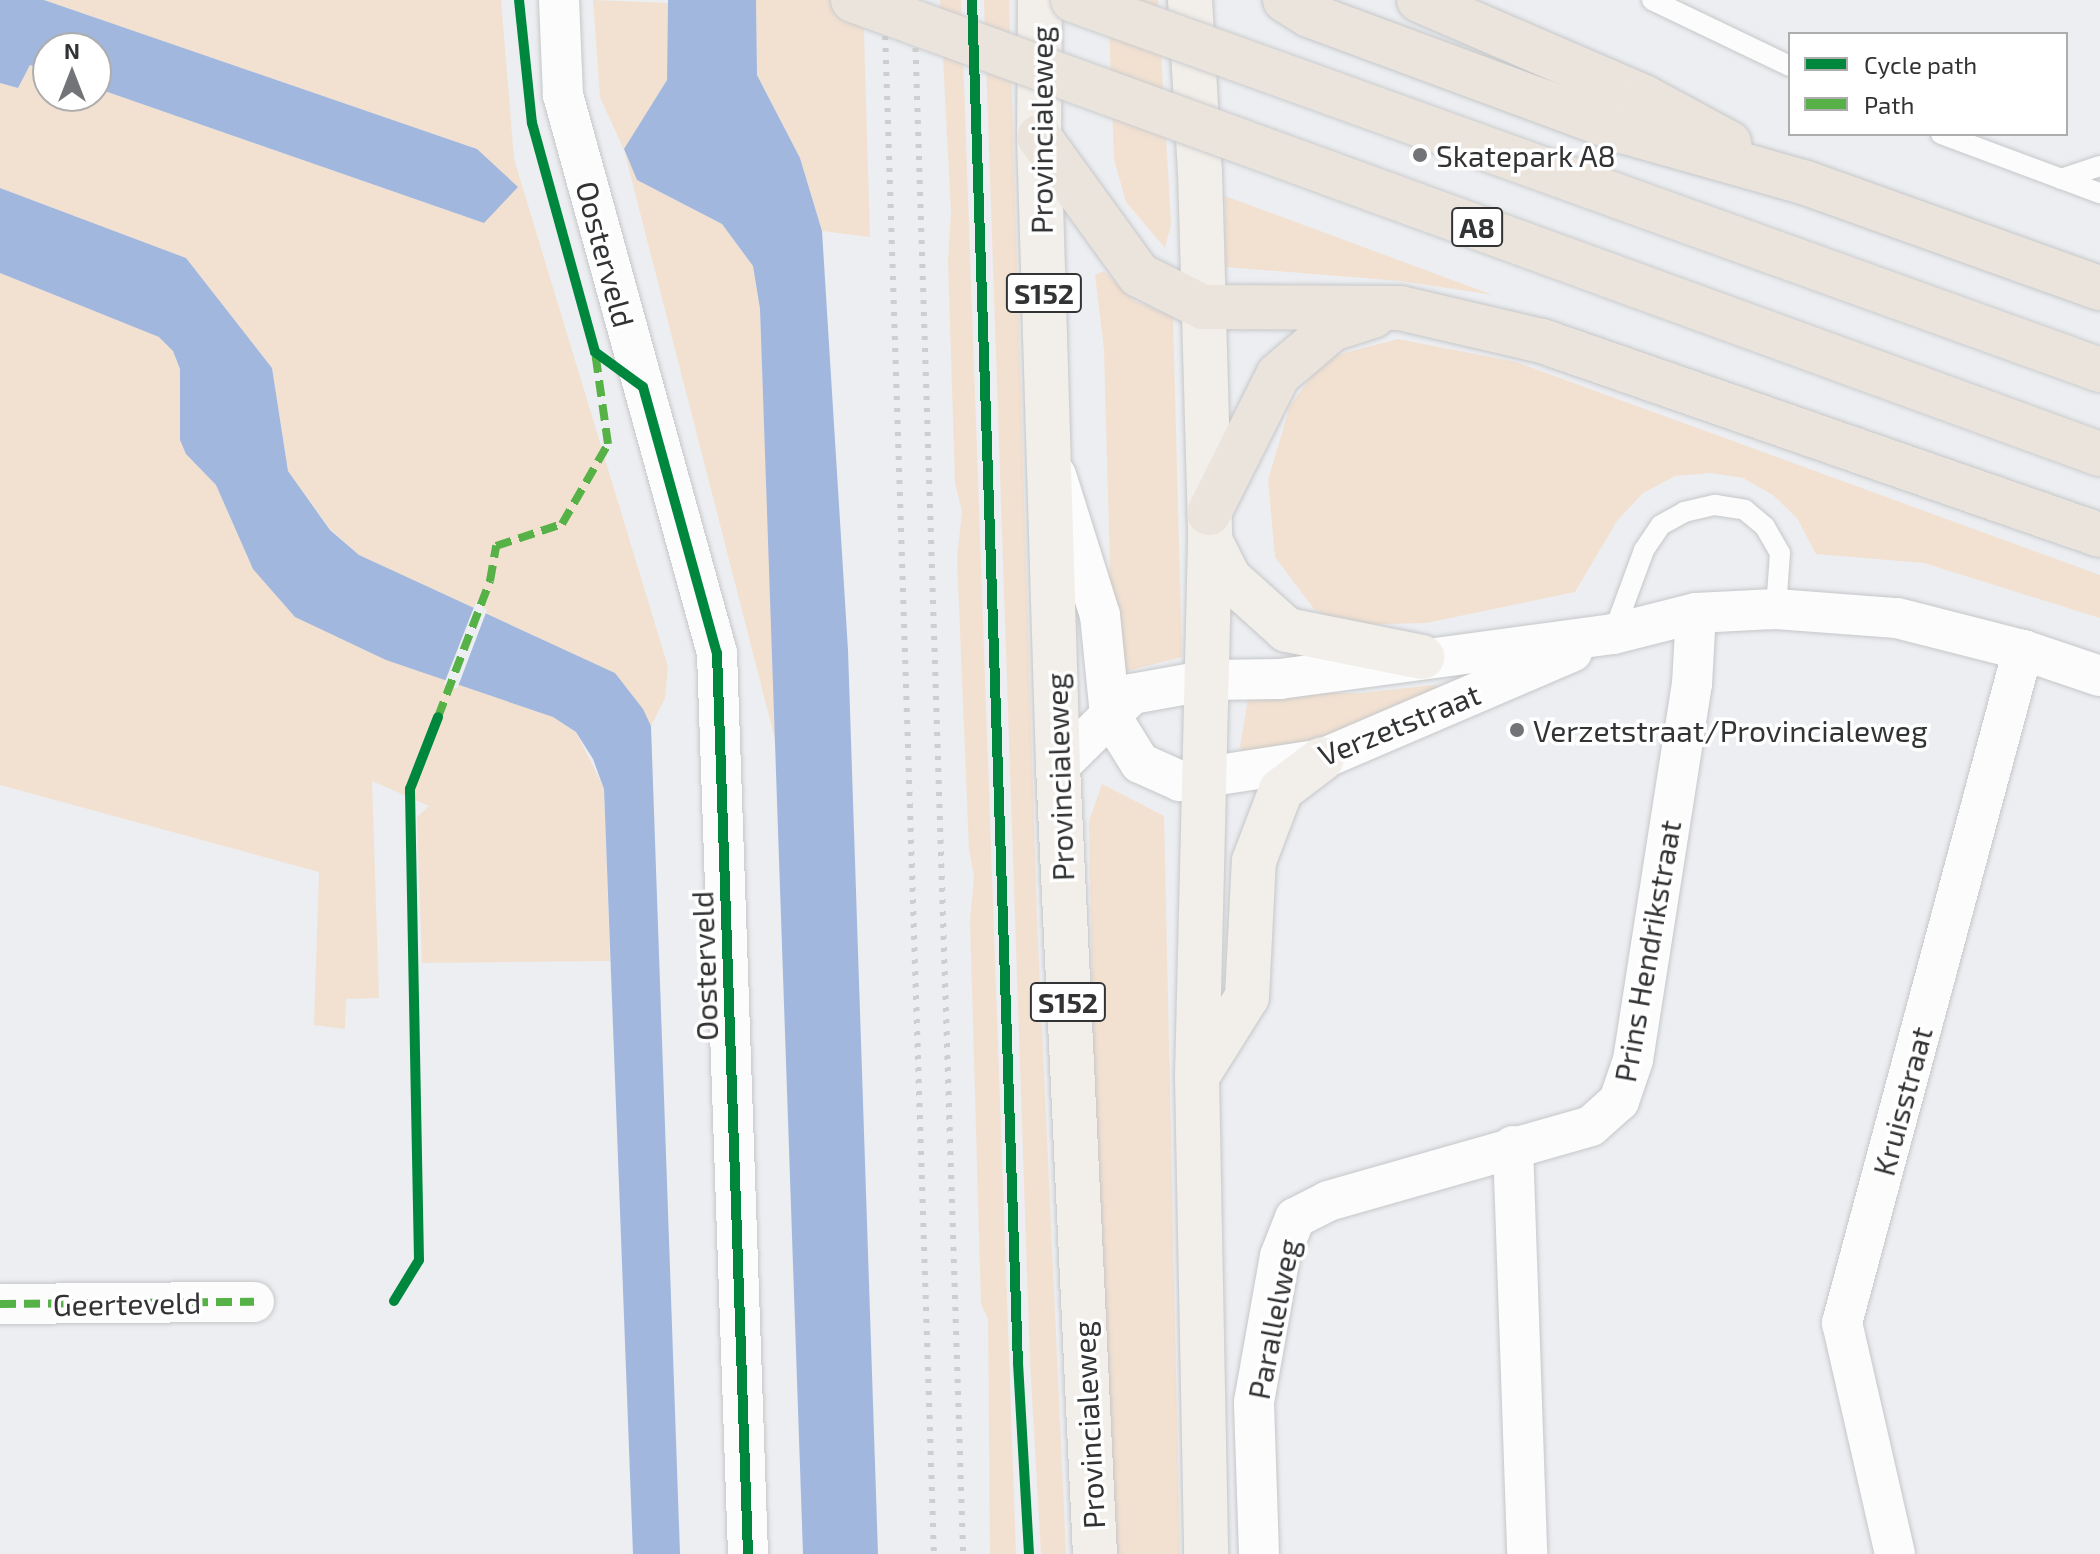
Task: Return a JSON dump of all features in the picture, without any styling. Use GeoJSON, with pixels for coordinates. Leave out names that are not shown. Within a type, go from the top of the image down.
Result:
{"type":"FeatureCollection","features":[{"type":"Feature","properties":{"kind":"highway","name":"A8"},"geometry":{"type":"LineString","coordinates":[[853,0],[2100,454]]}},
{"type":"Feature","properties":{"kind":"highway"},"geometry":{"type":"LineString","coordinates":[[1073,0],[2100,370]]}},
{"type":"Feature","properties":{"kind":"highway"},"geometry":{"type":"LineString","coordinates":[[1285,0],[1346,28],[1626,132],[1806,183],[2100,288]]}},
{"type":"Feature","properties":{"kind":"highway"},"geometry":{"type":"LineString","coordinates":[[1419,0],[1644,97],[1806,183]]}},
{"type":"Feature","properties":{"kind":"highway"},"geometry":{"type":"LineString","coordinates":[[1039,137],[1139,275],[1203,307],[1400,308],[1542,341],[2100,535]]}},
{"type":"Feature","properties":{"kind":"highway"},"geometry":{"type":"LineString","coordinates":[[1209,527],[1262,400],[1289,363],[1332,329],[1400,308]]}},
{"type":"Feature","properties":{"kind":"main road","name":"Provincialeweg"},"geometry":{"type":"LineString","coordinates":[[1040,0],[1039,137],[1058,767],[1095,1554]]}},
{"type":"Feature","properties":{"kind":"main road"},"geometry":{"type":"LineString","coordinates":[[1190,0],[1209,527],[1210,680],[1197,1077],[1206,1554]]}},
{"type":"Feature","properties":{"kind":"main road"},"geometry":{"type":"LineString","coordinates":[[1209,527],[1229,578],[1287,630],[1422,657]]}},
{"type":"Feature","properties":{"kind":"main road"},"geometry":{"type":"LineString","coordinates":[[1197,1077],[1247,997],[1254,861],[1281,790],[1322,759]]}},
{"type":"Feature","properties":{"kind":"street","name":"Oosterveld"},"geometry":{"type":"LineString","coordinates":[[559,0],[563,95],[717,653],[748,1554]]}},
{"type":"Feature","properties":{"kind":"street","name":"Verzetstraat"},"geometry":{"type":"LineString","coordinates":[[1048,450],[1100,615],[1110,715],[1140,763],[1180,781],[1207,780],[1322,759],[1613,634]]}},
{"type":"Feature","properties":{"kind":"street","name":"Verzetstraat"},"geometry":{"type":"LineString","coordinates":[[1058,767],[1132,694],[1210,680],[1280,679],[1422,657],[1613,634],[1696,613],[1776,609],[1897,618],[2023,650],[2100,676]]}},
{"type":"Feature","properties":{"kind":"street","name":"Prins Hendrikstraat"},"geometry":{"type":"LineString","coordinates":[[1513,1146],[1591,1126],[1619,1101],[1633,1060],[1692,684],[1696,613]]}},
{"type":"Feature","properties":{"kind":"street","name":"Kruisstraat"},"geometry":{"type":"LineString","coordinates":[[1895,1554],[1842,1323],[2023,650]]}},
{"type":"Feature","properties":{"kind":"street","name":"Parallelweg"},"geometry":{"type":"LineString","coordinates":[[1259,1554],[1254,1402],[1280,1256],[1295,1218],[1328,1201],[1513,1146]]}},
{"type":"Feature","properties":{"kind":"street"},"geometry":{"type":"LineString","coordinates":[[1513,1146],[1527,1554]]}},
{"type":"Feature","properties":{"kind":"street","name":"Geerteveld"},"geometry":{"type":"LineString","coordinates":[[0,1304],[254,1302]]}},
{"type":"Feature","properties":{"kind":"lane"},"geometry":{"type":"LineString","coordinates":[[1652,0],[1788,65]]}},
{"type":"Feature","properties":{"kind":"lane"},"geometry":{"type":"LineString","coordinates":[[1946,136],[2100,193]]}},
{"type":"Feature","properties":{"kind":"lane"},"geometry":{"type":"LineString","coordinates":[[2061,179],[2100,166]]}},
{"type":"Feature","properties":{"kind":"lane"},"geometry":{"type":"LineString","coordinates":[[1613,634],[1644,550],[1661,525],[1684,512],[1715,505],[1745,510],[1765,527],[1780,553],[1776,609]]}},
{"type":"Feature","properties":{"kind":"shaded area"},"geometry":{"type":"Polygon","coordinates":[[[44,0],[501,0],[514,159],[668,667],[665,698],[651,726],[615,673],[359,555],[330,529],[288,471],[272,368],[186,258],[0,188],[0,83],[18,88],[30,65],[32,112],[112,112],[112,94],[484,223],[477,149],[44,0]]]}},
{"type":"Feature","properties":{"kind":"shaded area"},"geometry":{"type":"Polygon","coordinates":[[[593,0],[668,3],[667,80],[624,150],[600,97],[593,0]]]}},
{"type":"Feature","properties":{"kind":"shaded area"},"geometry":{"type":"Polygon","coordinates":[[[756,0],[863,0],[870,237],[822,231],[800,158],[757,75],[756,0]]]}},
{"type":"Feature","properties":{"kind":"shaded area"},"geometry":{"type":"Polygon","coordinates":[[[940,0],[961,0],[1016,1554],[990,1554],[988,1319],[981,1304],[970,920],[974,877],[969,849],[957,558],[962,512],[955,483],[948,261],[951,212],[940,0]]]}},
{"type":"Feature","properties":{"kind":"shaded area"},"geometry":{"type":"Polygon","coordinates":[[[984,0],[1009,0],[1037,921],[1066,1554],[1041,1554],[1030,1361],[984,0]]]}},
{"type":"Feature","properties":{"kind":"shaded area"},"geometry":{"type":"Polygon","coordinates":[[[1108,0],[1158,0],[1171,224],[1165,248],[1126,202],[1114,159],[1108,0]]]}},
{"type":"Feature","properties":{"kind":"shaded area"},"geometry":{"type":"Polygon","coordinates":[[[624,150],[637,180],[722,224],[753,266],[760,309],[776,743],[624,150]]]}},
{"type":"Feature","properties":{"kind":"shaded area"},"geometry":{"type":"Polygon","coordinates":[[[1225,196],[1493,295],[1401,281],[1226,267],[1225,196]]]}},
{"type":"Feature","properties":{"kind":"shaded area"},"geometry":{"type":"Polygon","coordinates":[[[1104,271],[1133,300],[1173,317],[1182,657],[1123,672],[1111,605],[1104,350],[1095,275],[1104,271]]]}},
{"type":"Feature","properties":{"kind":"shaded area"},"geometry":{"type":"Polygon","coordinates":[[[0,273],[160,337],[173,351],[180,369],[180,440],[216,485],[253,569],[438,677],[553,717],[576,732],[604,788],[610,961],[422,963],[417,817],[429,806],[372,781],[379,998],[346,999],[345,1029],[314,1025],[319,872],[0,785],[0,273]]]}},
{"type":"Feature","properties":{"kind":"shaded area"},"geometry":{"type":"Polygon","coordinates":[[[1398,339],[1516,362],[2100,575],[2100,618],[1924,563],[1816,554],[1797,518],[1773,495],[1743,478],[1711,473],[1675,476],[1643,493],[1617,521],[1575,592],[1426,623],[1345,625],[1314,609],[1275,557],[1268,480],[1290,406],[1312,376],[1337,355],[1398,339]]]}},
{"type":"Feature","properties":{"kind":"shaded area"},"geometry":{"type":"Polygon","coordinates":[[[1434,685],[1443,687],[1324,742],[1244,754],[1240,747],[1249,693],[1362,693],[1434,685]]]}},
{"type":"Feature","properties":{"kind":"shaded area"},"geometry":{"type":"Polygon","coordinates":[[[1102,784],[1164,816],[1180,1554],[1115,1554],[1095,1166],[1089,821],[1102,784]]]}},
{"type":"Feature","properties":{"kind":"water"},"geometry":{"type":"Polygon","coordinates":[[[0,0],[44,0],[477,149],[518,187],[484,223],[112,94],[112,32],[32,32],[32,66],[18,88],[0,83],[0,0]]]}},
{"type":"Feature","properties":{"kind":"water"},"geometry":{"type":"Polygon","coordinates":[[[668,0],[756,0],[757,75],[800,158],[822,231],[848,650],[878,1554],[803,1554],[760,309],[753,266],[722,224],[637,180],[624,149],[667,80],[668,0]]]}},
{"type":"Feature","properties":{"kind":"water"},"geometry":{"type":"Polygon","coordinates":[[[0,188],[186,258],[272,368],[288,471],[330,530],[359,555],[615,673],[643,709],[651,726],[680,1554],[633,1554],[604,789],[593,759],[576,732],[553,717],[386,660],[295,617],[253,569],[216,485],[186,454],[180,440],[180,369],[173,351],[159,337],[0,273],[0,188]]]}},
{"type":"Feature","properties":{"kind":"pier"},"geometry":{"type":"Polygon","coordinates":[[[476,602],[487,610],[457,689],[444,684],[476,602]]]}},
{"type":"Feature","properties":{"kind":"railway"},"geometry":{"type":"LineString","coordinates":[[884,0],[934,1554]]}},
{"type":"Feature","properties":{"kind":"railway"},"geometry":{"type":"LineString","coordinates":[[914,0],[963,1554]]}},
{"type":"Feature","properties":{"kind":"marked path"},"geometry":{"type":"LineString","coordinates":[[438,717],[490,581],[496,546],[562,524],[608,444],[595,352]]}},
{"type":"Feature","properties":{"kind":"marked path"},"geometry":{"type":"LineString","coordinates":[[0,1304],[254,1302]]}},
{"type":"Feature","properties":{"kind":"cycle path"},"geometry":{"type":"LineString","coordinates":[[519,0],[532,123],[595,352],[643,387],[717,653],[748,1554]]}},
{"type":"Feature","properties":{"kind":"cycle path"},"geometry":{"type":"LineString","coordinates":[[972,0],[1018,1363],[1029,1554]]}},
{"type":"Feature","properties":{"kind":"cycle path"},"geometry":{"type":"LineString","coordinates":[[394,1301],[419,1260],[410,789],[438,717]]}},
{"type":"Feature","properties":{"kind":"place","name":"Skatepark A8"},"geometry":{"type":"Point","coordinates":[1420,155]}},
{"type":"Feature","properties":{"kind":"place","name":"Verzetstraat/Provincialeweg"},"geometry":{"type":"Point","coordinates":[1517,730]}}]}
